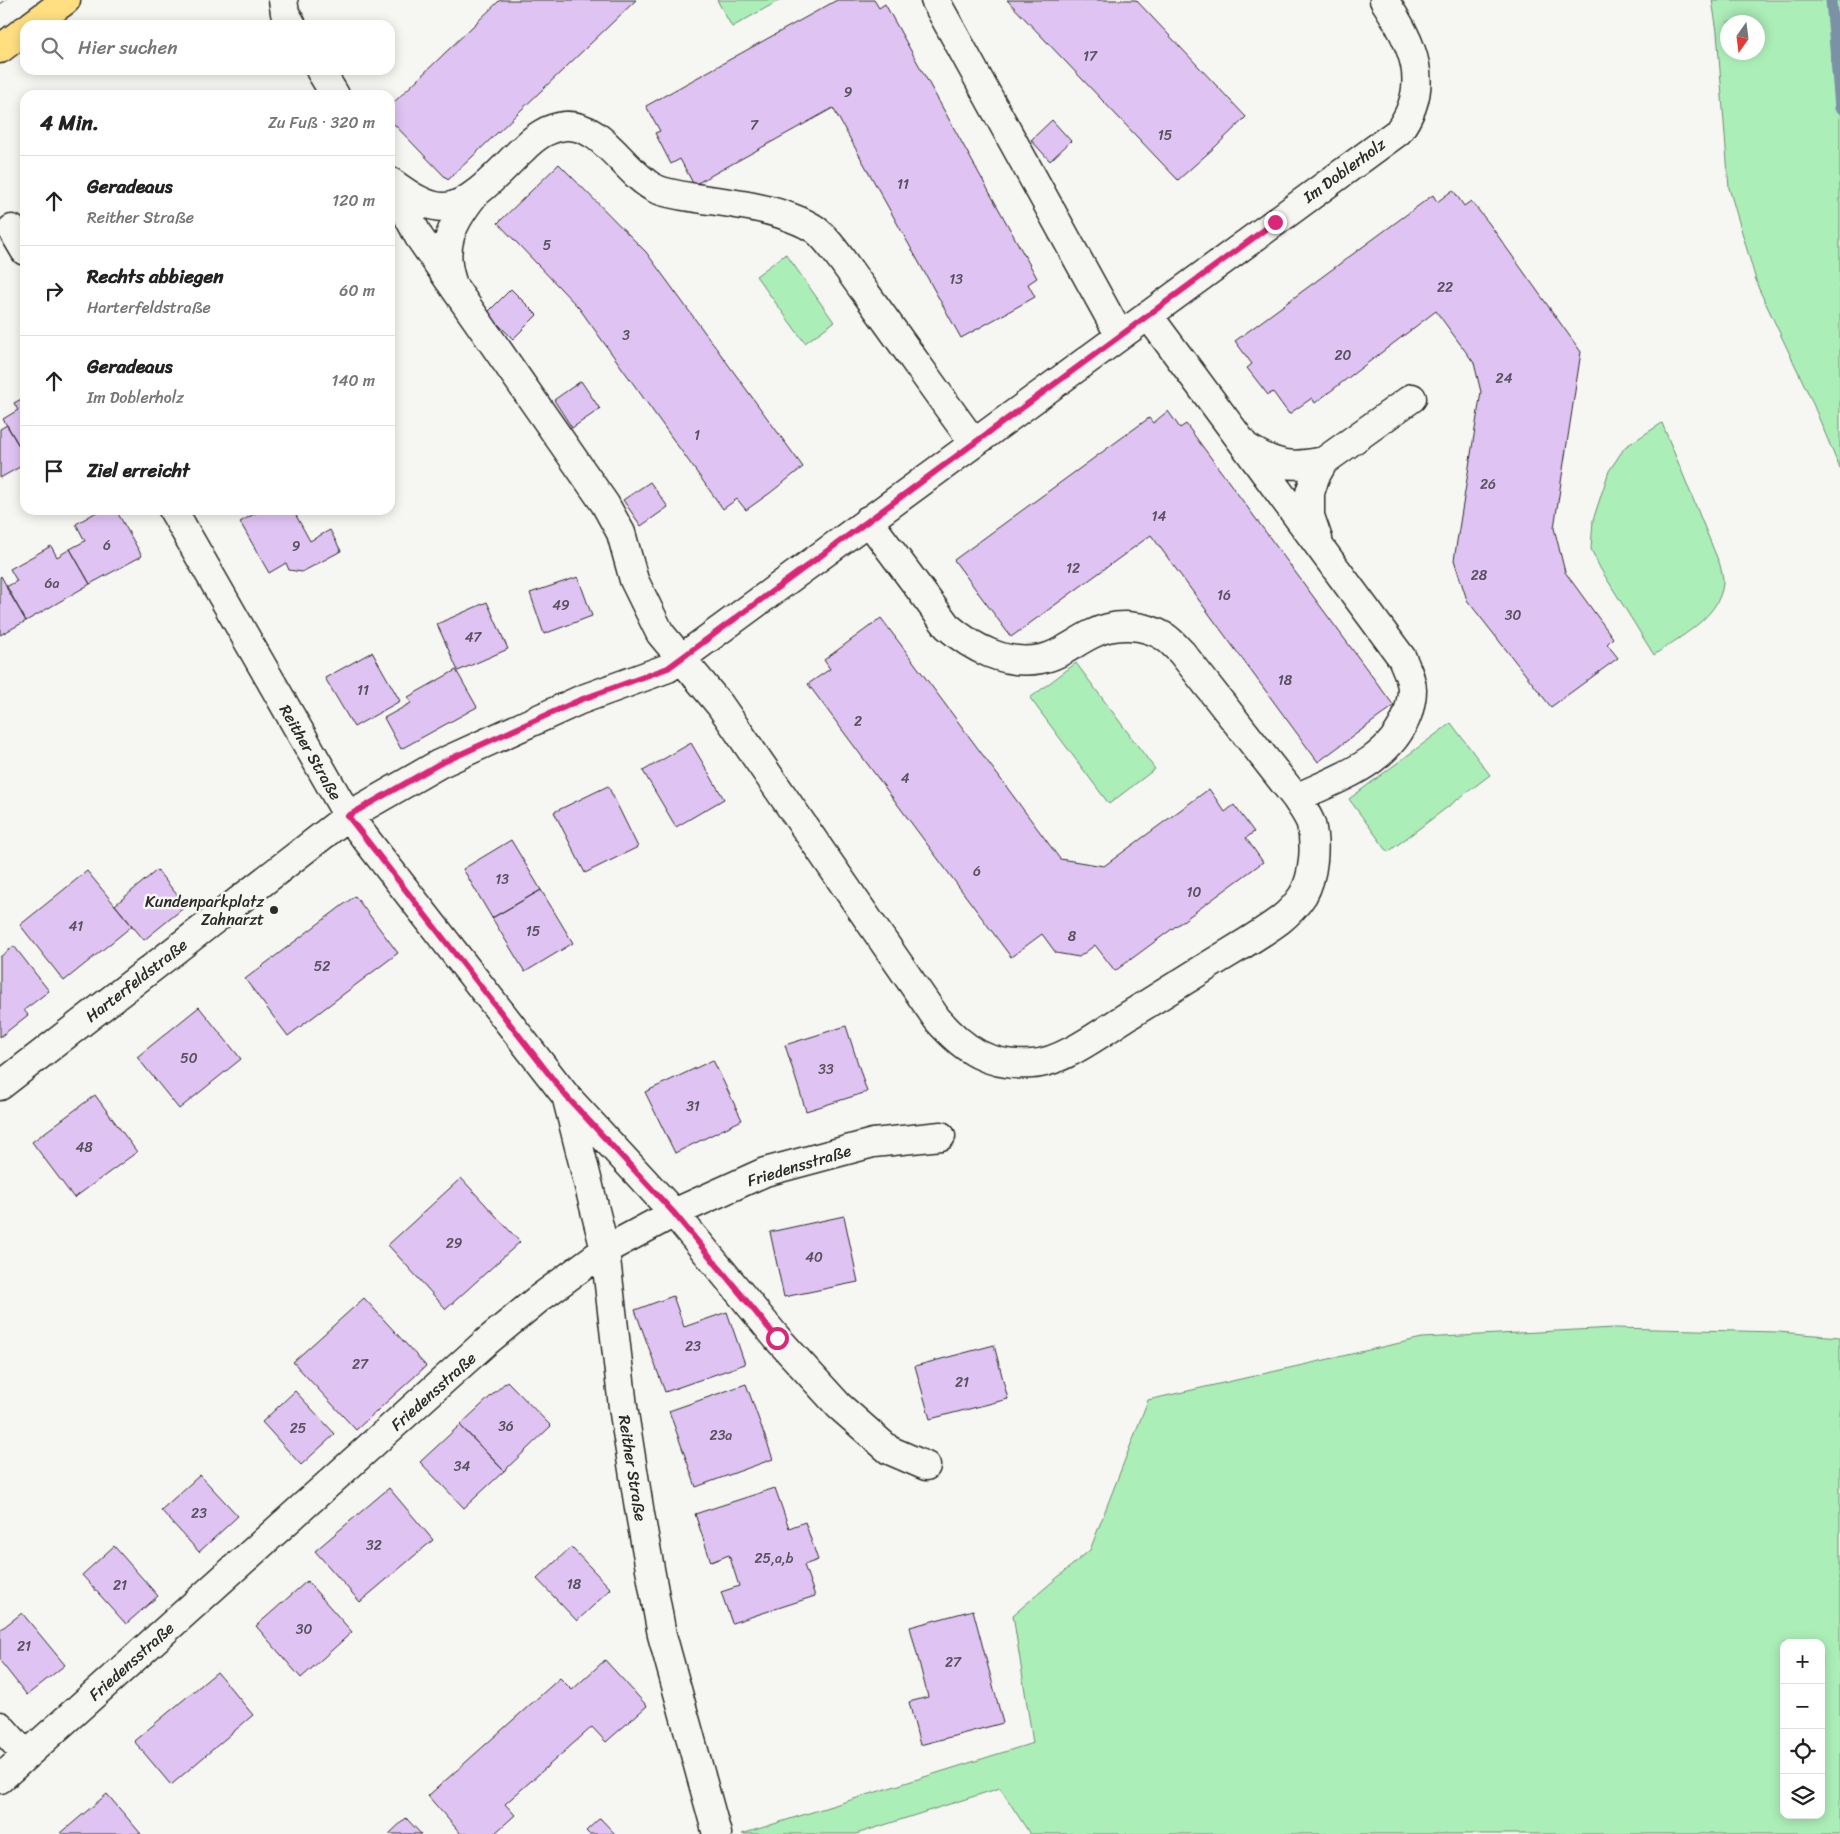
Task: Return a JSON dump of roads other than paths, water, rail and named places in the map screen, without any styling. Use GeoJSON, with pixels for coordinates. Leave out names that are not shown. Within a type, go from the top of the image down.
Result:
{"type":"FeatureCollection","features":[{"type":"Feature","properties":{"kind":"main road"},"geometry":{"type":"LineString","coordinates":[[39,20],[66,0]]}},
{"type":"Feature","properties":{"kind":"main road"},"geometry":{"type":"LineString","coordinates":[[0,49],[20,34]]}},
{"type":"Feature","properties":{"kind":"street"},"geometry":{"type":"LineString","coordinates":[[283,0],[285,13],[289,20]]}},
{"type":"Feature","properties":{"kind":"street"},"geometry":{"type":"LineString","coordinates":[[935,0],[1120,336]]}},
{"type":"Feature","properties":{"kind":"street","name":"Im Doblerholz"},"geometry":{"type":"LineString","coordinates":[[674,664],[1398,132],[1408,117],[1414,101],[1417,86],[1416,71],[1411,48],[1402,26],[1384,0]]}},
{"type":"Feature","properties":{"kind":"street"},"geometry":{"type":"LineString","coordinates":[[323,75],[332,90]]}},
{"type":"Feature","properties":{"kind":"street"},"geometry":{"type":"LineString","coordinates":[[453,285],[447,268],[450,237],[455,221],[474,195],[534,138],[551,128],[567,126],[581,128],[605,143],[637,177],[656,189],[676,195],[773,211],[808,225],[817,231],[849,271],[974,442]]}},
{"type":"Feature","properties":{"kind":"street"},"geometry":{"type":"LineString","coordinates":[[395,185],[412,197],[444,207],[460,203],[474,195]]}},
{"type":"Feature","properties":{"kind":"street"},"geometry":{"type":"LineString","coordinates":[[395,191],[419,238],[605,504],[621,533],[634,580],[674,664],[720,705],[937,1019],[964,1046],[980,1056],[1016,1065],[1052,1060],[1099,1034],[1280,920],[1293,908],[1303,894],[1310,876],[1312,860],[1310,823],[1296,798],[1182,653],[1166,638],[1149,629],[1130,626],[1115,627],[1094,633],[1058,653],[1042,659],[1022,660],[982,650],[962,639],[947,626],[868,520]]}},
{"type":"Feature","properties":{"kind":"street"},"geometry":{"type":"LineString","coordinates":[[1148,315],[1402,658],[1410,676],[1412,691],[1410,706],[1405,720],[1388,747],[1368,763],[1296,798]]}},
{"type":"Feature","properties":{"kind":"street"},"geometry":{"type":"LineString","coordinates":[[1321,549],[1310,516],[1310,493],[1314,477],[1324,461],[1412,398]]}},
{"type":"Feature","properties":{"kind":"street"},"geometry":{"type":"LineString","coordinates":[[1243,444],[1265,458],[1286,465],[1306,465],[1324,461]]}},
{"type":"Feature","properties":{"kind":"street","name":"Reither Straße"},"geometry":{"type":"LineString","coordinates":[[176,515],[348,816],[566,1096],[674,1213],[777,1338],[838,1406],[889,1450],[926,1466]]}},
{"type":"Feature","properties":{"kind":"street","name":"Harterfeldstraße"},"geometry":{"type":"LineString","coordinates":[[0,1086],[348,816],[439,764],[580,700],[674,664]]}},
{"type":"Feature","properties":{"kind":"street","name":"Reither Straße"},"geometry":{"type":"LineString","coordinates":[[566,1096],[605,1250],[623,1407],[662,1635],[713,1831]]}},
{"type":"Feature","properties":{"kind":"street","name":"Friedensstraße"},"geometry":{"type":"LineString","coordinates":[[0,1779],[485,1343],[537,1300],[605,1250],[674,1213],[765,1172],[873,1143],[941,1136]]}},
{"type":"Feature","properties":{"kind":"street"},"geometry":{"type":"LineString","coordinates":[[0,1726],[26,1755]]}},
{"type":"Feature","properties":{"kind":"waterway"},"geometry":{"type":"LineString","coordinates":[[1831,0],[1840,108]]}},
{"type":"Feature","properties":{"kind":"tram line"},"geometry":{"type":"LineString","coordinates":[[0,4],[6,0]]}},
{"type":"Feature","properties":{"kind":"place","name":"Kundenparkplatz Zahnarzt"},"geometry":{"type":"Point","coordinates":[274,910]}}]}
